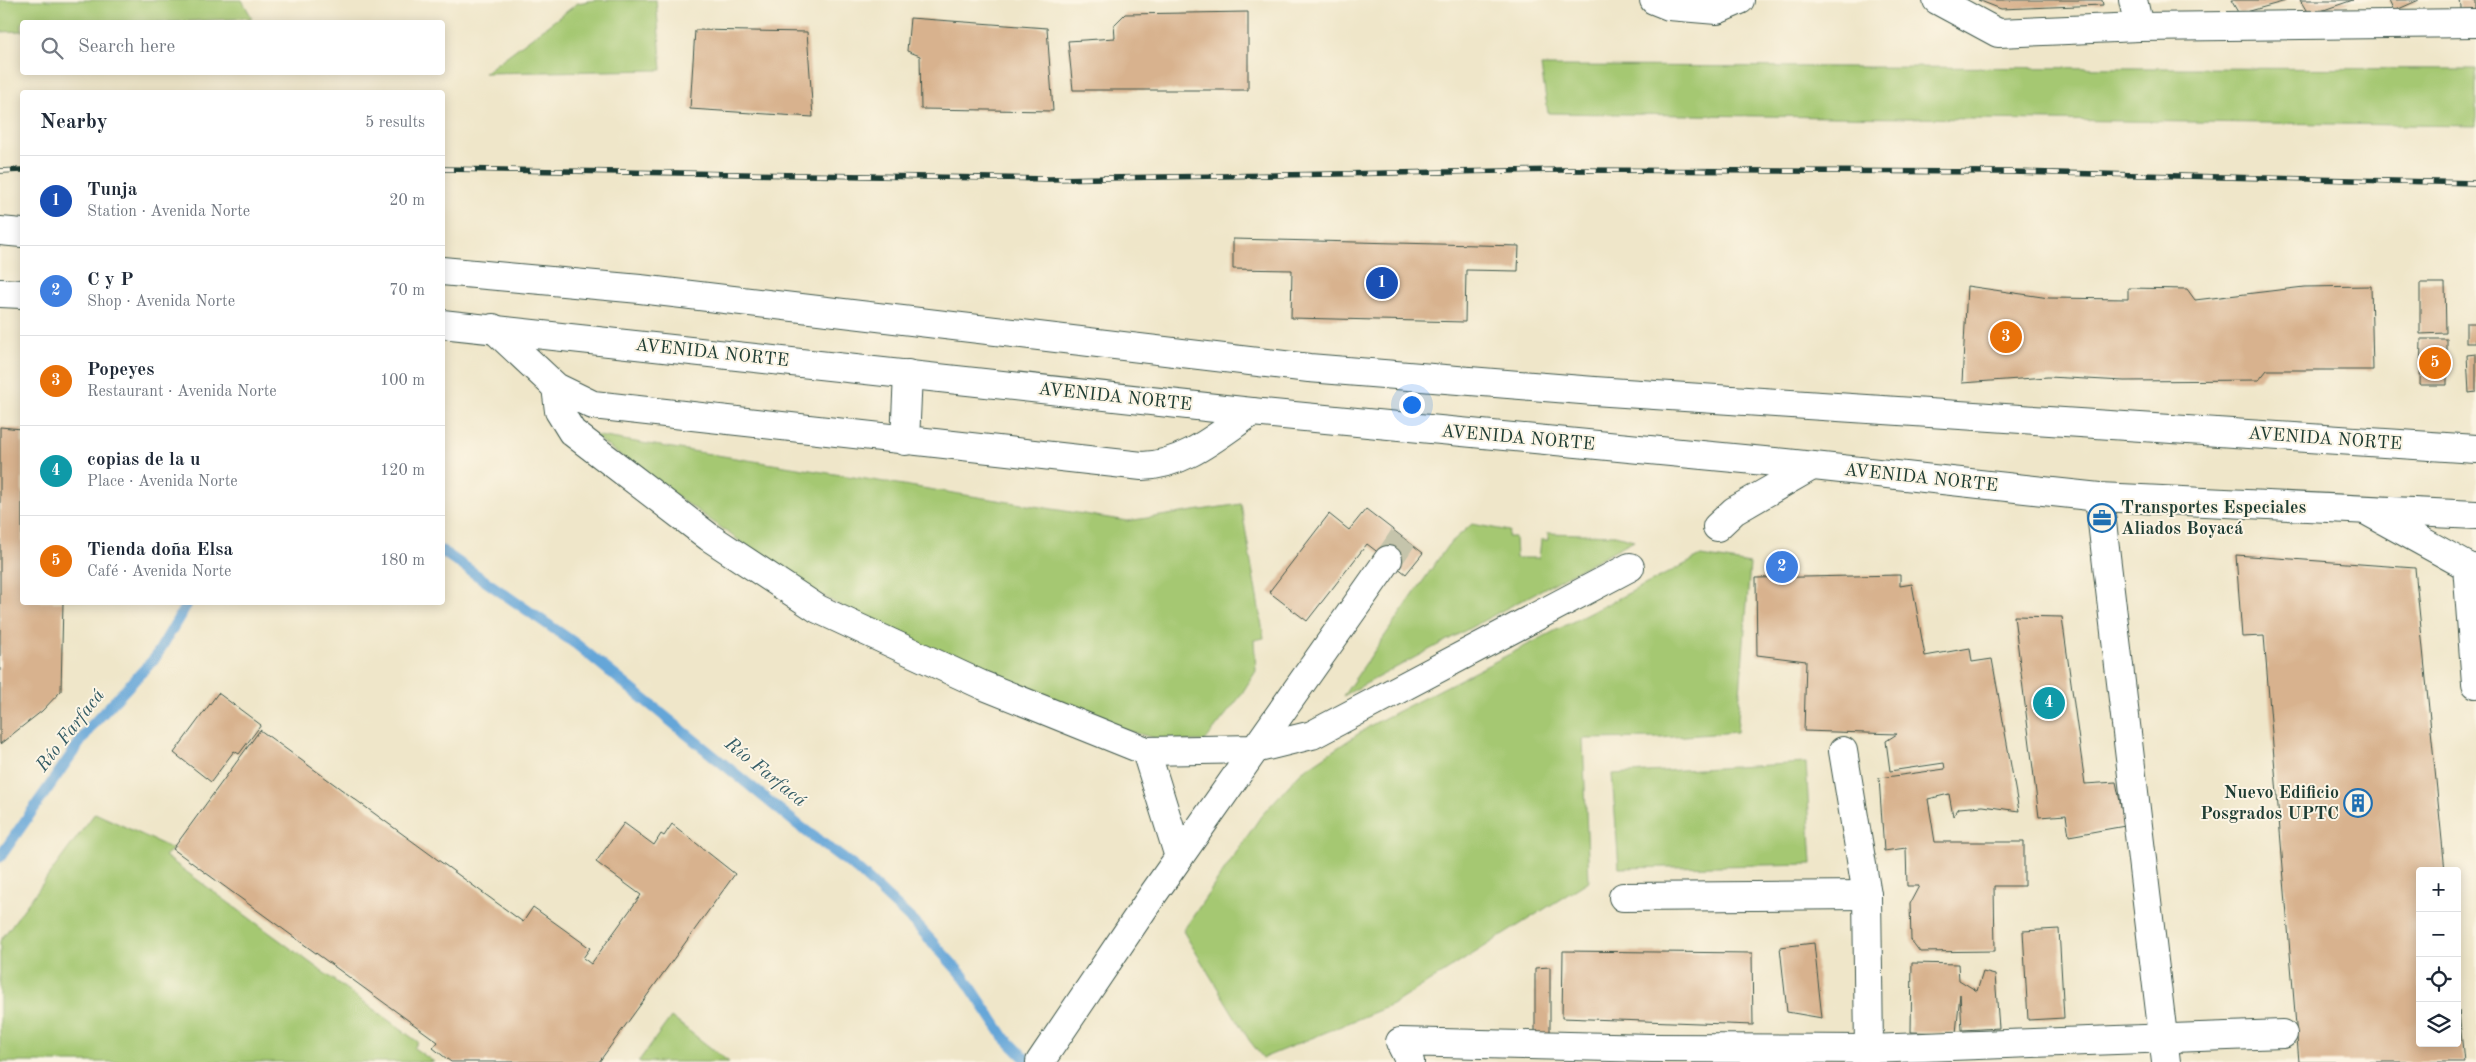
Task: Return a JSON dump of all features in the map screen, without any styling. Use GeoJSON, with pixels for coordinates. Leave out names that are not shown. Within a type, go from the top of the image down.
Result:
{"type":"FeatureCollection","features":[{"type":"Feature","properties":{"kind":"street"},"geometry":{"type":"LineString","coordinates":[[1654,0],[1669,6],[1717,10],[1740,0]]}},
{"type":"Feature","properties":{"kind":"street"},"geometry":{"type":"LineString","coordinates":[[1937,0],[1998,33],[2139,27],[2476,23]]}},
{"type":"Feature","properties":{"kind":"street"},"geometry":{"type":"LineString","coordinates":[[2133,0],[2139,27]]}},
{"type":"Feature","properties":{"kind":"street"},"geometry":{"type":"LineString","coordinates":[[0,231],[20,233]]}},
{"type":"Feature","properties":{"kind":"street","name":"AVENIDA NORTE"},"geometry":{"type":"LineString","coordinates":[[445,271],[640,289],[1336,370],[1614,392],[2476,449]]}},
{"type":"Feature","properties":{"kind":"street"},"geometry":{"type":"LineString","coordinates":[[0,293],[20,294]]}},
{"type":"Feature","properties":{"kind":"street","name":"AVENIDA NORTE"},"geometry":{"type":"LineString","coordinates":[[445,324],[1252,412],[1812,466],[2100,497],[2476,515]]}},
{"type":"Feature","properties":{"kind":"street"},"geometry":{"type":"LineString","coordinates":[[493,328],[556,387],[593,406],[1142,466],[1160,466],[1189,454],[1252,412]]}},
{"type":"Feature","properties":{"kind":"street"},"geometry":{"type":"LineString","coordinates":[[904,440],[908,374]]}},
{"type":"Feature","properties":{"kind":"street"},"geometry":{"type":"LineString","coordinates":[[556,387],[559,411],[572,432],[709,538],[818,609],[982,684],[1146,751],[1255,749],[1312,735],[1630,567]]}},
{"type":"Feature","properties":{"kind":"street"},"geometry":{"type":"LineString","coordinates":[[1717,527],[1734,511],[1812,466]]}},
{"type":"Feature","properties":{"kind":"street"},"geometry":{"type":"LineString","coordinates":[[2100,497],[2164,1050]]}},
{"type":"Feature","properties":{"kind":"street"},"geometry":{"type":"LineString","coordinates":[[2367,511],[2471,568],[2476,684]]}},
{"type":"Feature","properties":{"kind":"street"},"geometry":{"type":"LineString","coordinates":[[1040,1062],[1179,857],[1388,560]]}},
{"type":"Feature","properties":{"kind":"street"},"geometry":{"type":"LineString","coordinates":[[1146,751],[1179,857]]}},
{"type":"Feature","properties":{"kind":"street"},"geometry":{"type":"LineString","coordinates":[[1843,751],[1867,895],[1869,1048]]}},
{"type":"Feature","properties":{"kind":"street"},"geometry":{"type":"LineString","coordinates":[[1624,897],[1867,895]]}},
{"type":"Feature","properties":{"kind":"street"},"geometry":{"type":"LineString","coordinates":[[1410,1062],[1400,1042],[1655,1055],[1869,1048],[2164,1050],[2283,1034]]}},
{"type":"Feature","properties":{"kind":"green space"},"geometry":{"type":"Polygon","coordinates":[[[0,0],[242,0],[252,18],[214,20],[20,20],[20,31],[0,32],[0,0]]]}},
{"type":"Feature","properties":{"kind":"green space"},"geometry":{"type":"Polygon","coordinates":[[[595,0],[656,0],[662,70],[484,73],[578,3],[595,0]]]}},
{"type":"Feature","properties":{"kind":"green space"},"geometry":{"type":"Polygon","coordinates":[[[1541,66],[2476,69],[2476,126],[1548,113],[1541,66]]]}},
{"type":"Feature","properties":{"kind":"green space"},"geometry":{"type":"Polygon","coordinates":[[[592,435],[1127,521],[1241,504],[1264,638],[1254,640],[1256,671],[1239,698],[1205,741],[1165,741],[1107,725],[905,645],[780,570],[592,435]]]}},
{"type":"Feature","properties":{"kind":"green space"},"geometry":{"type":"Polygon","coordinates":[[[1472,524],[1509,531],[1508,537],[1515,537],[1516,558],[1539,558],[1541,540],[1548,540],[1548,533],[1615,535],[1634,540],[1343,696],[1448,545],[1472,524]]]}},
{"type":"Feature","properties":{"kind":"green space"},"geometry":{"type":"Polygon","coordinates":[[[1701,556],[1750,564],[1737,732],[1660,738],[1583,739],[1589,881],[1392,1005],[1263,1058],[1249,1040],[1183,931],[1261,816],[1301,772],[1373,724],[1701,556]]]}},
{"type":"Feature","properties":{"kind":"green space"},"geometry":{"type":"Polygon","coordinates":[[[1806,763],[1812,864],[1619,868],[1612,774],[1806,763]]]}},
{"type":"Feature","properties":{"kind":"green space"},"geometry":{"type":"Polygon","coordinates":[[[95,813],[173,849],[165,856],[418,1042],[414,1048],[434,1062],[0,1062],[0,941],[95,813]]]}},
{"type":"Feature","properties":{"kind":"green space"},"geometry":{"type":"Polygon","coordinates":[[[671,1017],[729,1062],[638,1062],[671,1017]]]}},
{"type":"Feature","properties":{"kind":"building"},"geometry":{"type":"Polygon","coordinates":[[[1978,0],[2102,0],[2103,5],[2001,9],[1978,0]]]}},
{"type":"Feature","properties":{"kind":"building"},"geometry":{"type":"Polygon","coordinates":[[[2231,0],[2286,0],[2286,1],[2239,14],[2231,0]]]}},
{"type":"Feature","properties":{"kind":"building"},"geometry":{"type":"Polygon","coordinates":[[[2300,0],[2353,0],[2309,15],[2300,0]]]}},
{"type":"Feature","properties":{"kind":"building"},"geometry":{"type":"Polygon","coordinates":[[[2389,0],[2419,0],[2394,11],[2389,0]]]}},
{"type":"Feature","properties":{"kind":"building"},"geometry":{"type":"Polygon","coordinates":[[[2460,0],[2476,0],[2476,16],[2462,16],[2460,0]]]}},
{"type":"Feature","properties":{"kind":"building"},"geometry":{"type":"Polygon","coordinates":[[[1248,12],[1248,90],[1073,90],[1068,41],[1115,38],[1114,25],[1125,14],[1248,12]]]}},
{"type":"Feature","properties":{"kind":"building"},"geometry":{"type":"Polygon","coordinates":[[[910,18],[1047,28],[1053,111],[921,109],[920,56],[907,51],[910,18]]]}},
{"type":"Feature","properties":{"kind":"building"},"geometry":{"type":"Polygon","coordinates":[[[695,30],[807,32],[813,117],[690,109],[695,30]]]}},
{"type":"Feature","properties":{"kind":"building"},"geometry":{"type":"Polygon","coordinates":[[[1233,239],[1519,246],[1518,271],[1466,270],[1465,322],[1291,318],[1292,270],[1233,269],[1233,239]]]}},
{"type":"Feature","properties":{"kind":"building"},"geometry":{"type":"Polygon","coordinates":[[[2420,283],[2445,283],[2446,333],[2420,334],[2420,283]]]}},
{"type":"Feature","properties":{"kind":"building"},"geometry":{"type":"Polygon","coordinates":[[[1967,286],[2049,298],[2128,299],[2128,288],[2187,289],[2195,300],[2304,287],[2371,286],[2373,370],[2267,370],[2259,380],[2124,381],[2048,377],[1962,383],[1967,286]]]}},
{"type":"Feature","properties":{"kind":"building"},"geometry":{"type":"Polygon","coordinates":[[[2466,323],[2476,323],[2476,343],[2466,343],[2466,323]]]}},
{"type":"Feature","properties":{"kind":"building"},"geometry":{"type":"Polygon","coordinates":[[[2421,339],[2447,339],[2447,385],[2420,385],[2421,339]]]}},
{"type":"Feature","properties":{"kind":"building"},"geometry":{"type":"Polygon","coordinates":[[[2476,354],[2476,392],[2469,393],[2467,355],[2476,354]]]}},
{"type":"Feature","properties":{"kind":"building"},"geometry":{"type":"Polygon","coordinates":[[[0,427],[20,429],[20,605],[63,605],[61,691],[42,711],[0,744],[0,427]]]}},
{"type":"Feature","properties":{"kind":"building"},"geometry":{"type":"Polygon","coordinates":[[[1366,509],[1423,553],[1406,574],[1367,544],[1307,621],[1269,592],[1329,514],[1349,530],[1366,509]]]}},
{"type":"Feature","properties":{"kind":"building","name":"Nuevo Edificio Posgrados UPTC"},"geometry":{"type":"Polygon","coordinates":[[[2236,555],[2415,568],[2445,867],[2416,867],[2416,1047],[2461,1047],[2461,1031],[2464,1062],[2299,1062],[2264,636],[2242,637],[2236,555]]]}},
{"type":"Feature","properties":{"kind":"building"},"geometry":{"type":"Polygon","coordinates":[[[1900,575],[1900,586],[1912,584],[1925,656],[1970,648],[1972,662],[1992,659],[2019,811],[1983,806],[1959,808],[1953,816],[1949,794],[1928,799],[1935,842],[2024,842],[2024,886],[1994,886],[1995,951],[1920,952],[1911,940],[1910,903],[1919,886],[1907,886],[1906,848],[1884,851],[1879,778],[1945,769],[1944,763],[1890,771],[1886,741],[1897,734],[1804,731],[1806,661],[1757,655],[1756,578],[1900,575]]]}},
{"type":"Feature","properties":{"kind":"building"},"geometry":{"type":"Polygon","coordinates":[[[2014,616],[2062,617],[2085,784],[2116,782],[2125,826],[2069,836],[2066,815],[2039,817],[2014,616]]]}},
{"type":"Feature","properties":{"kind":"building"},"geometry":{"type":"Polygon","coordinates":[[[218,693],[261,725],[239,754],[234,751],[211,782],[174,753],[218,693]]]}},
{"type":"Feature","properties":{"kind":"building"},"geometry":{"type":"Polygon","coordinates":[[[260,730],[523,922],[533,907],[590,948],[583,958],[591,964],[641,895],[596,862],[624,823],[654,845],[661,834],[664,836],[672,824],[735,874],[599,1062],[451,1062],[433,1048],[438,1042],[173,849],[260,730]]]}},
{"type":"Feature","properties":{"kind":"building"},"geometry":{"type":"Polygon","coordinates":[[[2059,929],[2064,1018],[2028,1020],[2023,931],[2059,929]]]}},
{"type":"Feature","properties":{"kind":"building"},"geometry":{"type":"Polygon","coordinates":[[[1814,943],[1822,1018],[1787,1012],[1780,947],[1814,943]]]}},
{"type":"Feature","properties":{"kind":"building"},"geometry":{"type":"Polygon","coordinates":[[[1563,951],[1752,953],[1753,1025],[1562,1018],[1563,951]]]}},
{"type":"Feature","properties":{"kind":"building"},"geometry":{"type":"Polygon","coordinates":[[[1912,963],[1958,964],[1959,980],[1977,991],[1983,972],[1995,975],[1999,1028],[1962,1030],[1960,994],[1956,1033],[1911,1032],[1912,963]]]}},
{"type":"Feature","properties":{"kind":"building"},"geometry":{"type":"Polygon","coordinates":[[[1550,967],[1550,1037],[1535,1037],[1535,968],[1550,967]]]}},
{"type":"Feature","properties":{"kind":"waterway","name":"Río Farfacá"},"geometry":{"type":"LineString","coordinates":[[445,553],[576,644],[802,828],[857,869],[916,924],[964,977],[1004,1037],[1029,1062]]}},
{"type":"Feature","properties":{"kind":"waterway","name":"Río Farfacá"},"geometry":{"type":"LineString","coordinates":[[0,857],[92,725],[155,658],[186,605]]}},
{"type":"Feature","properties":{"kind":"tunnel"},"geometry":{"type":"LineString","coordinates":[[1388,560],[1403,538]]}},
{"type":"Feature","properties":{"kind":"railway"},"geometry":{"type":"LineString","coordinates":[[445,169],[1049,179],[1562,170],[2011,172],[2476,183]]}},
{"type":"Feature","properties":{"kind":"railway"},"geometry":{"type":"LineString","coordinates":[[0,171],[20,170]]}},
{"type":"Feature","properties":{"kind":"place","name":"Tunja"},"geometry":{"type":"Point","coordinates":[1382,283]}},
{"type":"Feature","properties":{"kind":"place","name":"Popeyes"},"geometry":{"type":"Point","coordinates":[2006,337]}},
{"type":"Feature","properties":{"kind":"place","name":"Tienda doña Elsa"},"geometry":{"type":"Point","coordinates":[2435,363]}},
{"type":"Feature","properties":{"kind":"place","name":"Transportes Especiales Aliados Boyacá"},"geometry":{"type":"Point","coordinates":[2102,518]}},
{"type":"Feature","properties":{"kind":"place","name":"C y P"},"geometry":{"type":"Point","coordinates":[1782,567]}},
{"type":"Feature","properties":{"kind":"place","name":"copias de la u"},"geometry":{"type":"Point","coordinates":[2049,703]}},
{"type":"Feature","properties":{"kind":"place","name":"Nuevo Edificio Posgrados UPTC"},"geometry":{"type":"Point","coordinates":[2358,803]}}]}
